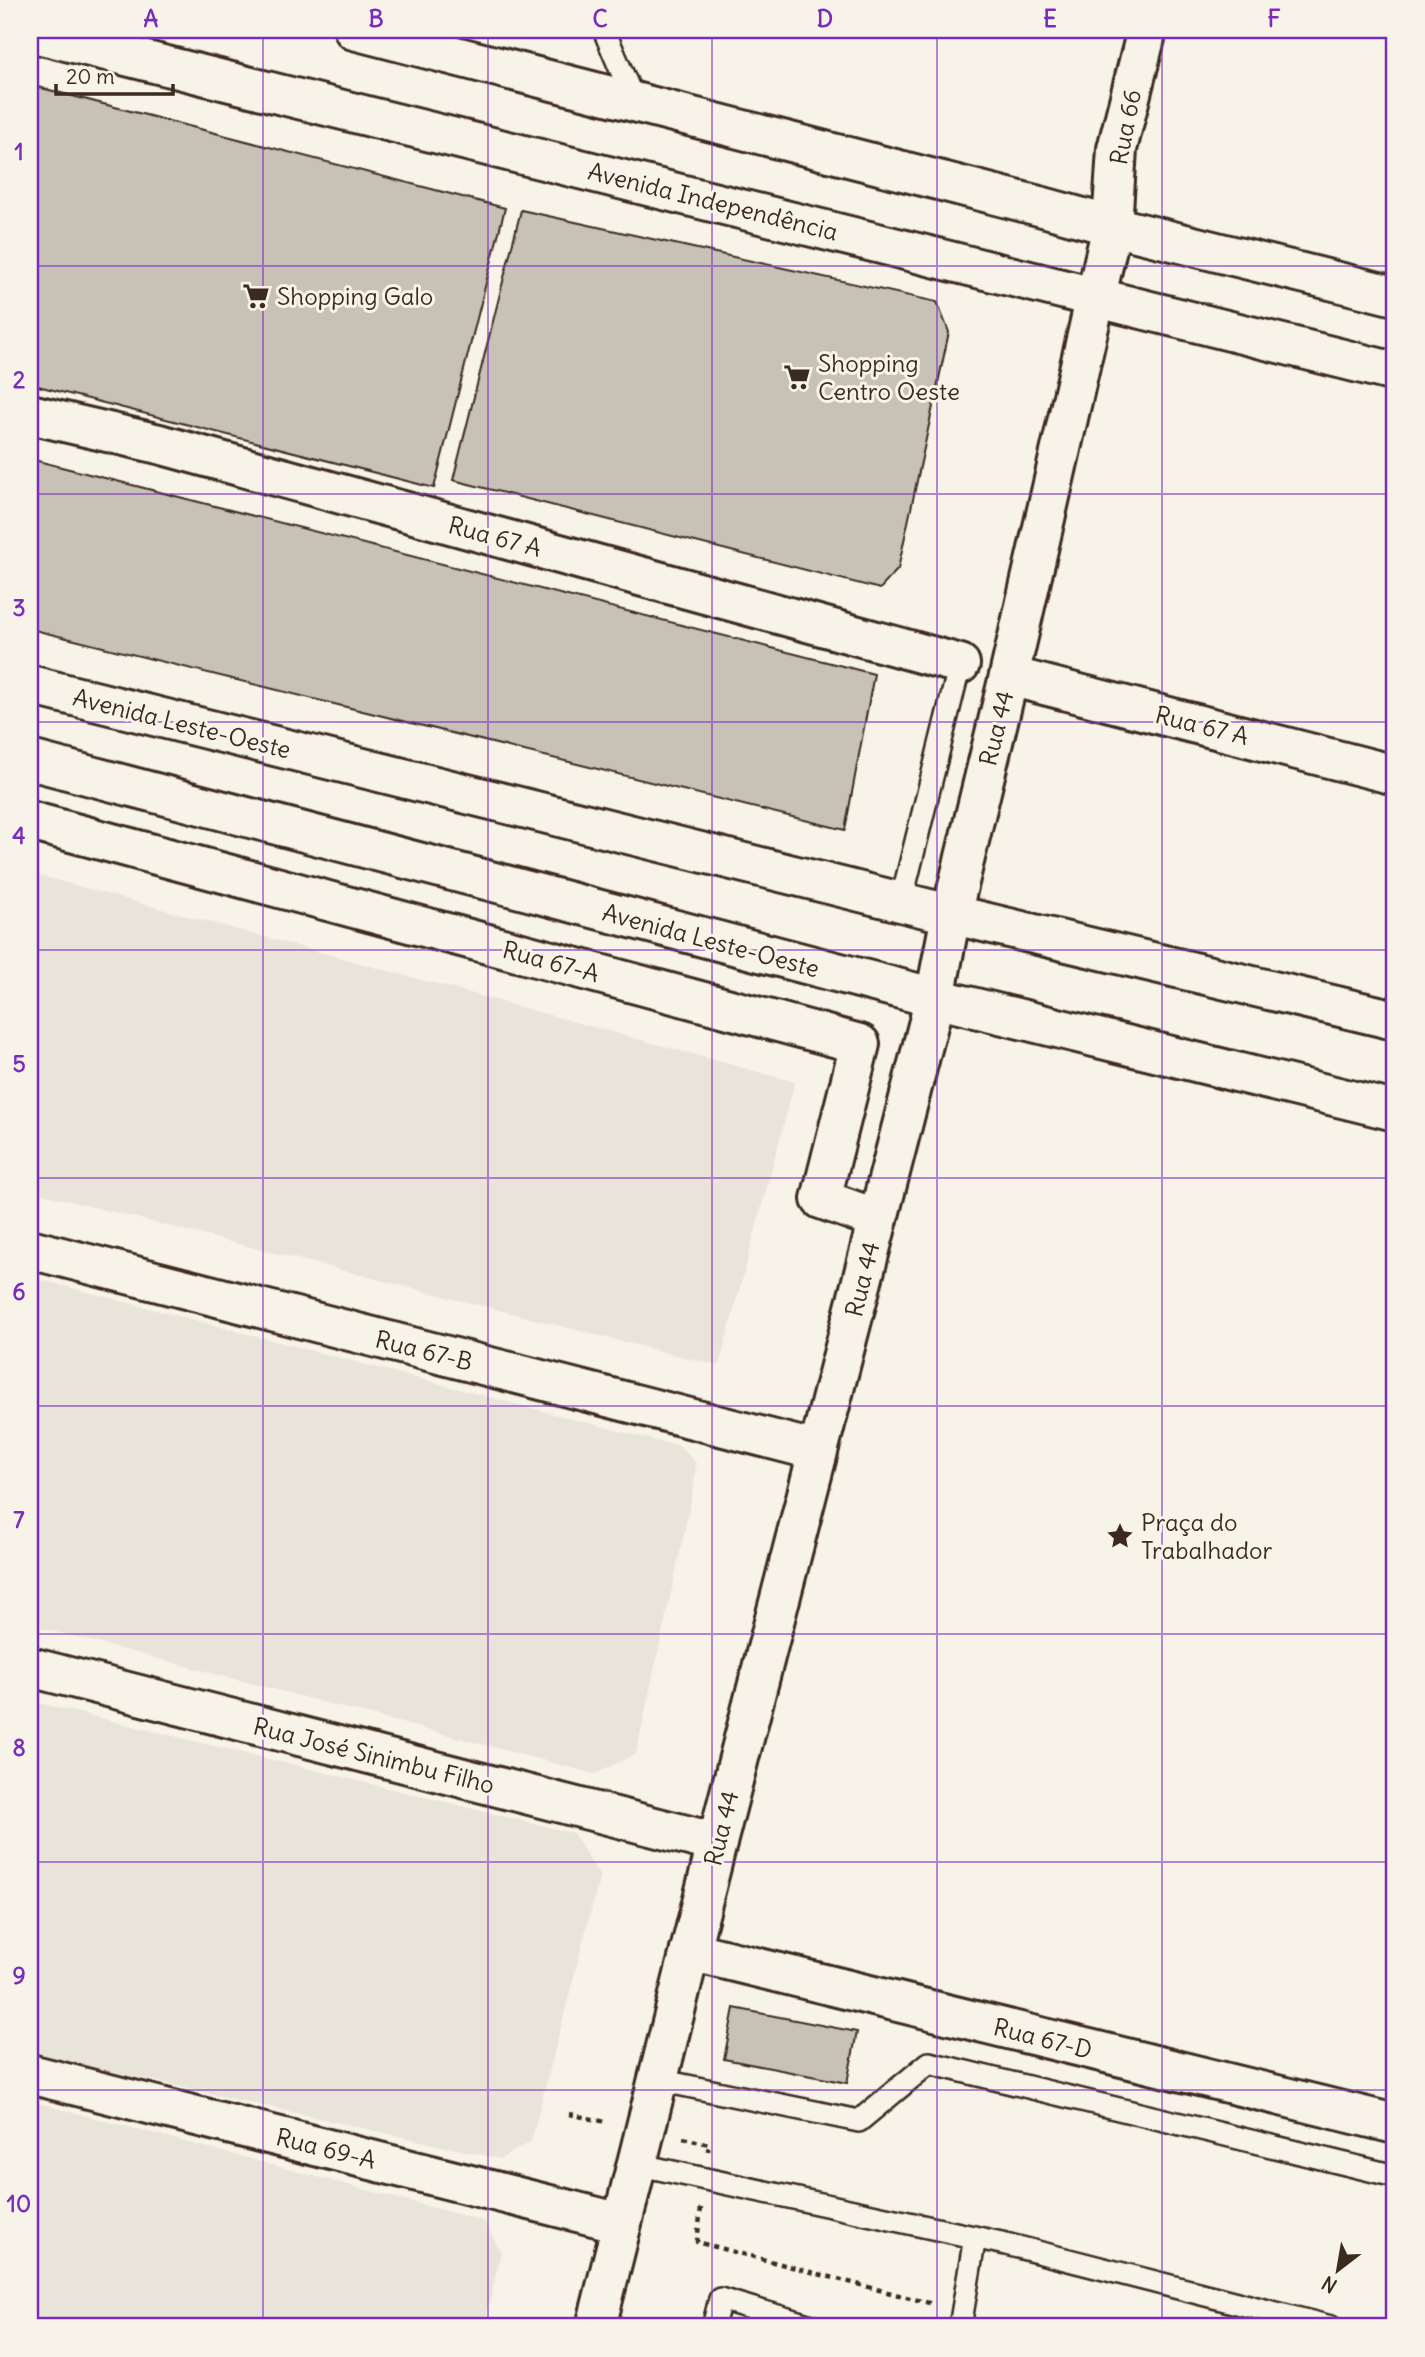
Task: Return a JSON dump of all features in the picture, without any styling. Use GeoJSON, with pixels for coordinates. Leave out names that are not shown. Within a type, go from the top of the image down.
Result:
{"type":"FeatureCollection","features":[{"type":"Feature","properties":{"kind":"main road"},"geometry":{"type":"LineString","coordinates":[[354,30],[1112,226],[1395,296]]}},
{"type":"Feature","properties":{"kind":"main road","name":"Rua 66"},"geometry":{"type":"LineString","coordinates":[[1112,226],[1117,149],[1147,30]]}},
{"type":"Feature","properties":{"kind":"main road","name":"Avenida Independência"},"geometry":{"type":"LineString","coordinates":[[30,32],[1395,372]]}},
{"type":"Feature","properties":{"kind":"main road","name":"Rua 44"},"geometry":{"type":"LineString","coordinates":[[596,2327],[717,1843],[935,999],[951,915],[1112,226]]}},
{"type":"Feature","properties":{"kind":"main road","name":"Rua 67 A"},"geometry":{"type":"LineString","coordinates":[[30,414],[159,444],[960,664]]}},
{"type":"Feature","properties":{"kind":"main road","name":"Rua 67 A"},"geometry":{"type":"LineString","coordinates":[[1009,676],[1395,775]]}},
{"type":"Feature","properties":{"kind":"main road","name":"Avenida Leste-Oeste"},"geometry":{"type":"LineString","coordinates":[[30,685],[951,915],[1395,1020]]}},
{"type":"Feature","properties":{"kind":"main road","name":"Avenida Leste-Oeste"},"geometry":{"type":"LineString","coordinates":[[30,760],[935,999],[1395,1111]]}},
{"type":"Feature","properties":{"kind":"main road","name":"Rua 67-A"},"geometry":{"type":"LineString","coordinates":[[30,821],[860,1044],[821,1199],[877,1219]]}},
{"type":"Feature","properties":{"kind":"main road","name":"Rua 67-B"},"geometry":{"type":"LineString","coordinates":[[30,1249],[818,1451]]}},
{"type":"Feature","properties":{"kind":"main road","name":"Rua José Sinimbu Filho"},"geometry":{"type":"LineString","coordinates":[[30,1667],[717,1843]]}},
{"type":"Feature","properties":{"kind":"main road","name":"Rua 67-D"},"geometry":{"type":"LineString","coordinates":[[690,1951],[1395,2124]]}},
{"type":"Feature","properties":{"kind":"main road","name":"Rua 69-A"},"geometry":{"type":"LineString","coordinates":[[30,2074],[621,2223]]}},
{"type":"Feature","properties":{"kind":"lane"},"geometry":{"type":"LineString","coordinates":[[604,30],[634,101]]}},
{"type":"Feature","properties":{"kind":"lane","name":"Rua 44"},"geometry":{"type":"LineString","coordinates":[[901,902],[960,664]]}},
{"type":"Feature","properties":{"kind":"lane"},"geometry":{"type":"LineString","coordinates":[[658,2080],[859,2121],[929,2063],[1395,2176]]}},
{"type":"Feature","properties":{"kind":"lane"},"geometry":{"type":"LineString","coordinates":[[641,2147],[704,2178],[975,2237],[1331,2327]]}},
{"type":"Feature","properties":{"kind":"lane"},"geometry":{"type":"LineString","coordinates":[[962,2320],[975,2237]]}},
{"type":"Feature","properties":{"kind":"lane"},"geometry":{"type":"LineString","coordinates":[[713,2327],[720,2299],[815,2327]]}},
{"type":"Feature","properties":{"kind":"path"},"geometry":{"type":"LineString","coordinates":[[569,2113],[641,2147],[709,2144],[696,2242],[962,2320],[1018,2327]]}},
{"type":"Feature","properties":{"kind":"shaded area"},"geometry":{"type":"Polygon","coordinates":[[[30,873],[795,1082],[719,1366],[30,1191],[30,873]]]}},
{"type":"Feature","properties":{"kind":"shaded area"},"geometry":{"type":"Polygon","coordinates":[[[30,1277],[679,1445],[696,1463],[694,1487],[636,1754],[595,1774],[30,1625],[30,1277]]]}},
{"type":"Feature","properties":{"kind":"shaded area"},"geometry":{"type":"Polygon","coordinates":[[[30,1701],[573,1833],[600,1876],[531,2142],[500,2159],[30,2053],[30,1701]]]}},
{"type":"Feature","properties":{"kind":"shaded area"},"geometry":{"type":"Polygon","coordinates":[[[30,2101],[484,2221],[501,2252],[484,2327],[30,2327],[30,2101]]]}},
{"type":"Feature","properties":{"kind":"building","name":"Shopping Galo"},"geometry":{"type":"Polygon","coordinates":[[[30,85],[505,208],[434,488],[30,384],[30,85]]]}},
{"type":"Feature","properties":{"kind":"building"},"geometry":{"type":"Polygon","coordinates":[[[521,210],[937,302],[949,332],[898,569],[880,589],[453,480],[521,210]]]}},
{"type":"Feature","properties":{"kind":"building"},"geometry":{"type":"Polygon","coordinates":[[[30,459],[874,674],[845,830],[30,629],[30,459]]]}},
{"type":"Feature","properties":{"kind":"building"},"geometry":{"type":"Polygon","coordinates":[[[734,2008],[857,2032],[847,2083],[724,2059],[734,2008]]]}},
{"type":"Feature","properties":{"kind":"place","name":"Shopping Galo"},"geometry":{"type":"Point","coordinates":[256,296]}},
{"type":"Feature","properties":{"kind":"place","name":"Shopping Centro Oeste"},"geometry":{"type":"Point","coordinates":[797,377]}},
{"type":"Feature","properties":{"kind":"place","name":"Praça do Trabalhador"},"geometry":{"type":"Point","coordinates":[1120,1536]}}]}
